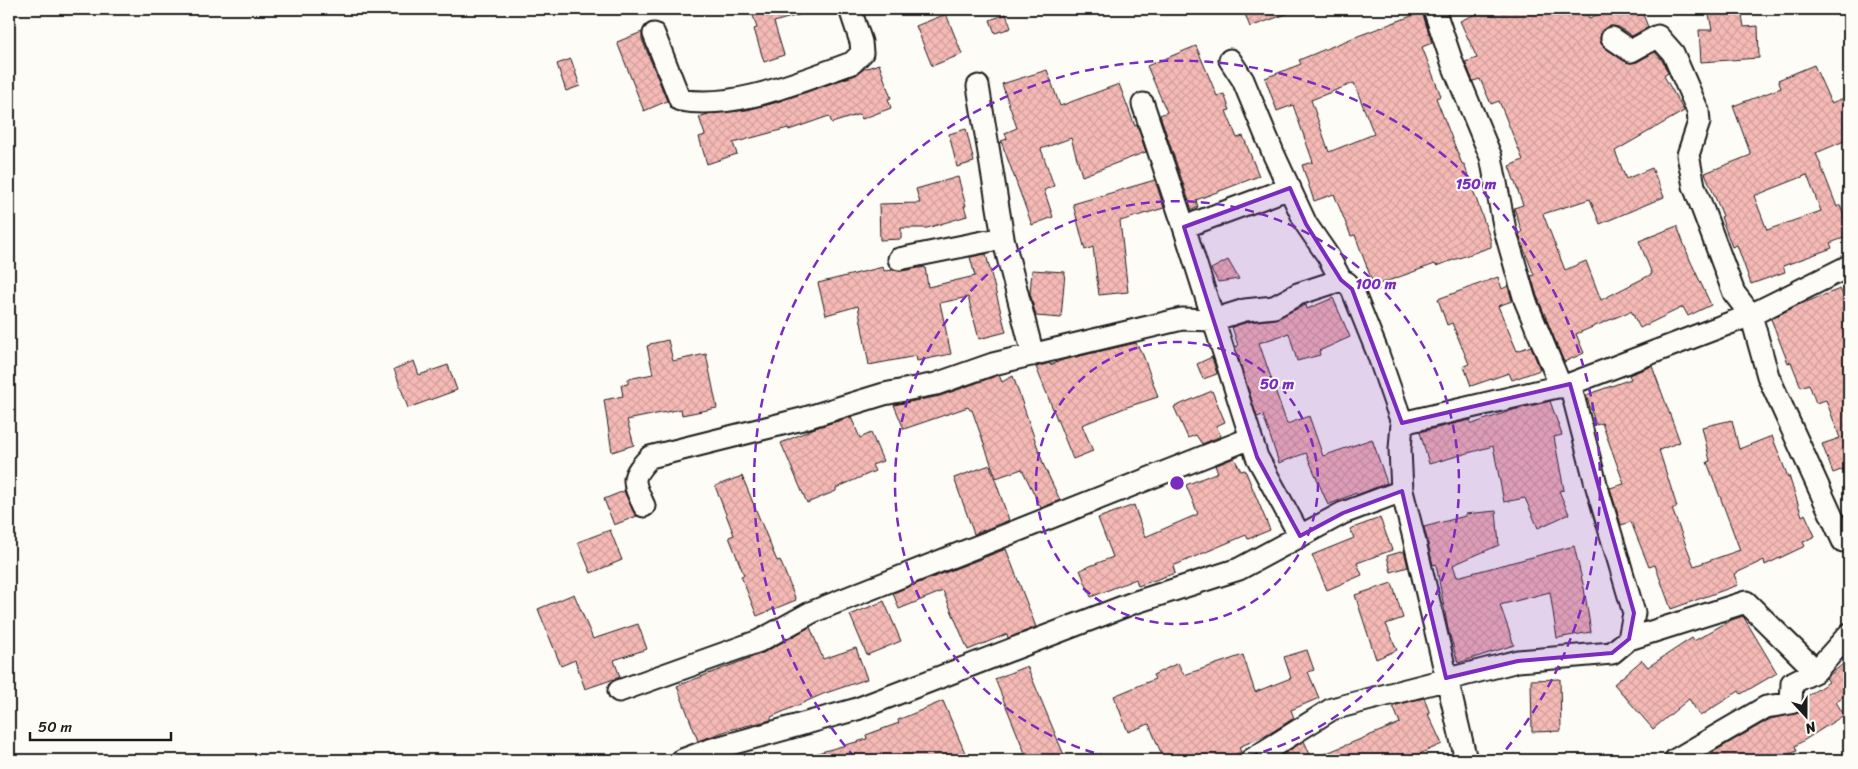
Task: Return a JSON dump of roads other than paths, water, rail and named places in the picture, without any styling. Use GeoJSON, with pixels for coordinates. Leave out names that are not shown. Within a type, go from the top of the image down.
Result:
{"type":"FeatureCollection","features":[{"type":"Feature","properties":{"kind":"street"},"geometry":{"type":"LineString","coordinates":[[654,34],[680,100],[698,103],[763,94],[852,63],[862,53],[861,42],[850,9]]}},
{"type":"Feature","properties":{"kind":"street"},"geometry":{"type":"LineString","coordinates":[[1434,9],[1453,65],[1491,157],[1505,230],[1525,300],[1565,385],[1596,484],[1634,614],[1629,639]]}},
{"type":"Feature","properties":{"kind":"street"},"geometry":{"type":"LineString","coordinates":[[1612,38],[1632,51],[1658,36],[1673,53],[1698,111],[1699,122],[1688,155],[1694,186],[1734,294],[1751,315],[1768,376],[1843,541]]}},
{"type":"Feature","properties":{"kind":"street"},"geometry":{"type":"LineString","coordinates":[[1230,60],[1243,80],[1306,224],[1328,256],[1341,280],[1352,289],[1377,351],[1402,423],[1400,449],[1402,491],[1466,760]]}},
{"type":"Feature","properties":{"kind":"street"},"geometry":{"type":"LineString","coordinates":[[978,86],[1003,238],[1033,355]]}},
{"type":"Feature","properties":{"kind":"street"},"geometry":{"type":"LineString","coordinates":[[1144,104],[1257,457],[1300,536]]}},
{"type":"Feature","properties":{"kind":"street"},"geometry":{"type":"LineString","coordinates":[[1184,227],[1290,188]]}},
{"type":"Feature","properties":{"kind":"street"},"geometry":{"type":"LineString","coordinates":[[899,259],[1003,238]]}},
{"type":"Feature","properties":{"kind":"street"},"geometry":{"type":"LineString","coordinates":[[1402,423],[1565,385],[1751,315],[1849,266]]}},
{"type":"Feature","properties":{"kind":"street"},"geometry":{"type":"LineString","coordinates":[[644,506],[634,485],[635,475],[650,457],[802,419],[884,394],[936,384],[993,364],[1182,319],[1213,320],[1245,310],[1274,307],[1298,294],[1341,280]]}},
{"type":"Feature","properties":{"kind":"street"},"geometry":{"type":"LineString","coordinates":[[619,692],[759,641],[812,612],[1251,438]]}},
{"type":"Feature","properties":{"kind":"street"},"geometry":{"type":"LineString","coordinates":[[682,760],[710,750],[858,708],[1133,602],[1239,569],[1343,513],[1402,491]]}},
{"type":"Feature","properties":{"kind":"street"},"geometry":{"type":"LineString","coordinates":[[1251,760],[1332,709],[1446,678],[1518,661],[1612,653],[1629,639],[1746,602],[1816,671]]}},
{"type":"Feature","properties":{"kind":"street"},"geometry":{"type":"LineString","coordinates":[[1675,760],[1766,707],[1791,703],[1792,683],[1816,671],[1849,634]]}},
{"type":"Feature","properties":{"kind":"waterway"},"geometry":{"type":"LineString","coordinates":[[391,756],[410,760]]}}]}
